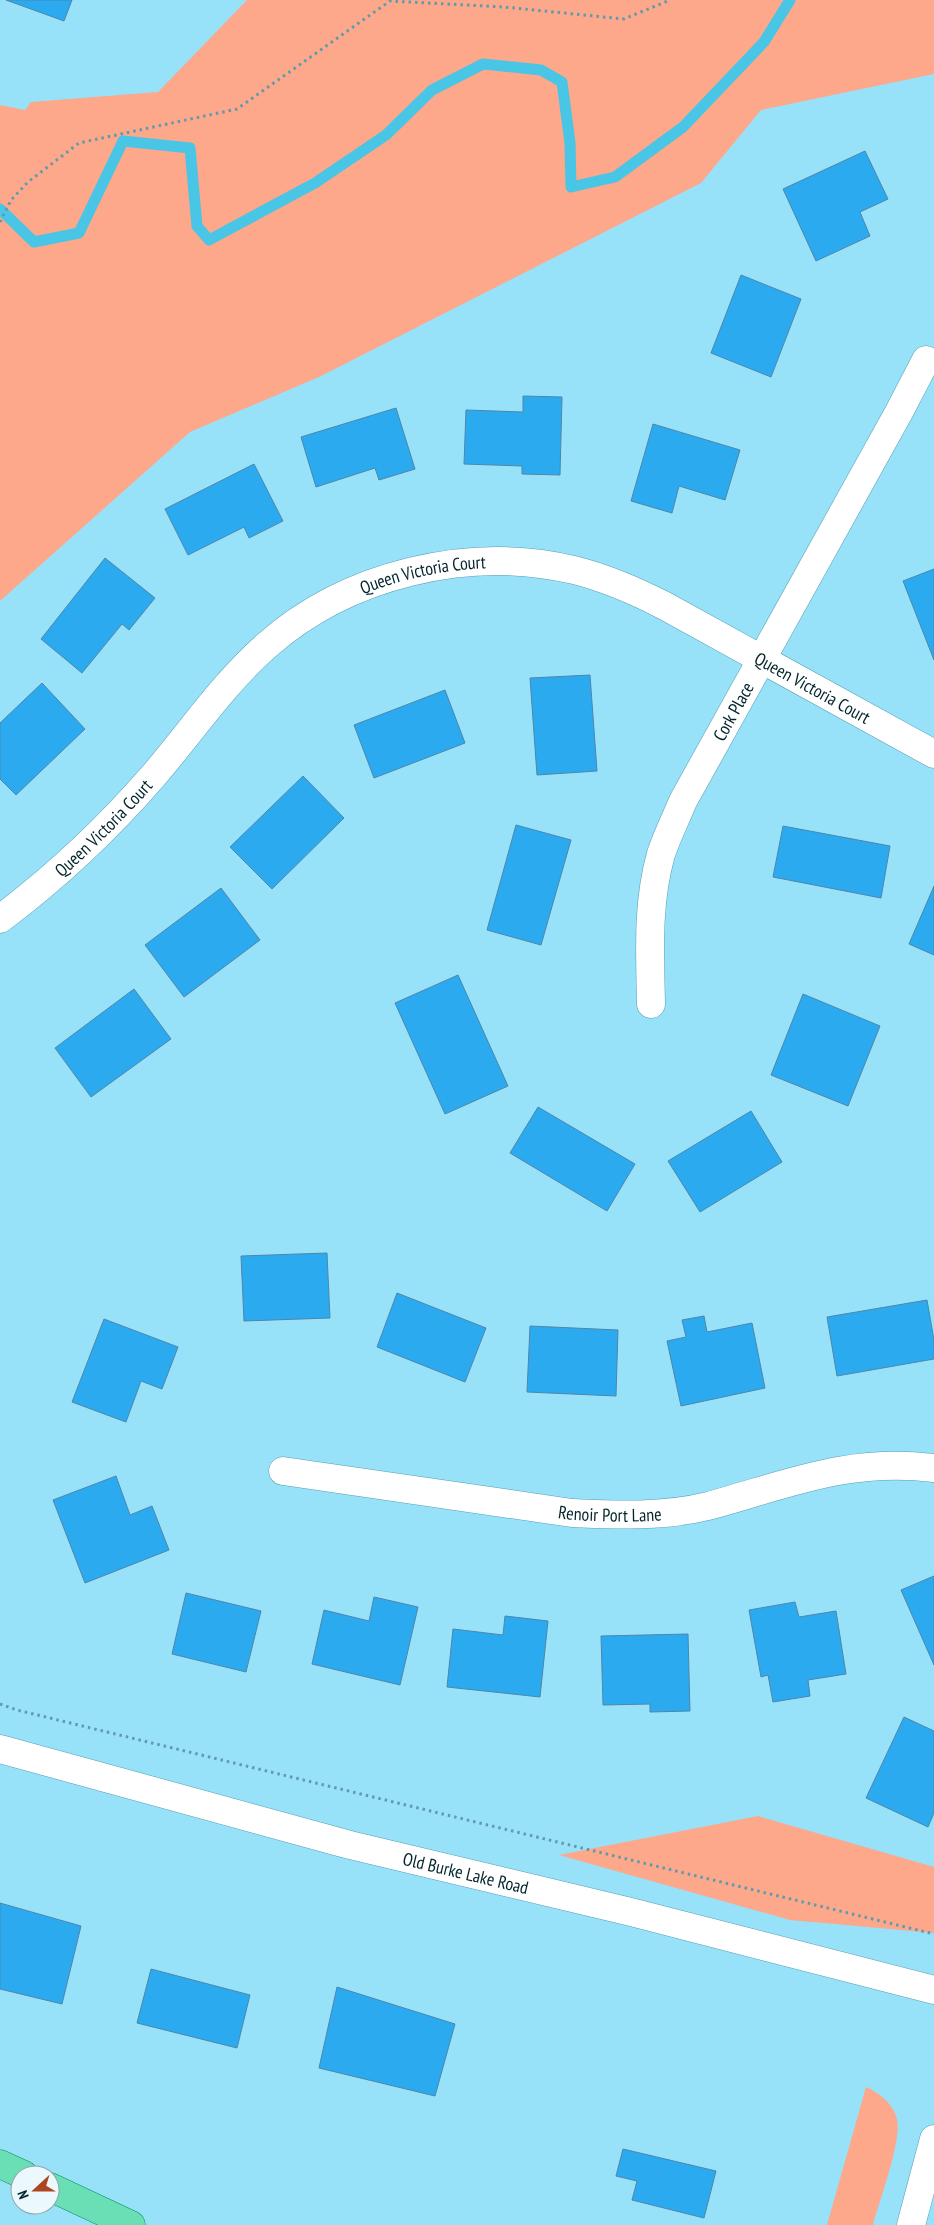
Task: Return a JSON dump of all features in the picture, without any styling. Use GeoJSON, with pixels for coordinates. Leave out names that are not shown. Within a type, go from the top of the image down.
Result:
{"type":"FeatureCollection","features":[{"type":"Feature","properties":{"kind":"main road"},"geometry":{"type":"LineString","coordinates":[[60,2192],[130,2225]]}},
{"type":"Feature","properties":{"kind":"street","name":"Cork Place"},"geometry":{"type":"LineString","coordinates":[[651,1004],[649,937],[652,895],[662,854],[683,800],[899,412],[926,360]]}},
{"type":"Feature","properties":{"kind":"street","name":"Queen Victoria Court"},"geometry":{"type":"LineString","coordinates":[[0,920],[85,848],[153,776],[238,673],[267,645],[293,625],[345,595],[370,584],[428,567],[487,561],[520,562],[574,570],[626,587],[761,658],[934,754]]}},
{"type":"Feature","properties":{"kind":"street","name":"Renoir Port Lane"},"geometry":{"type":"LineString","coordinates":[[283,1471],[572,1513],[619,1516],[707,1506],[805,1476],[838,1469],[880,1465],[934,1468]]}},
{"type":"Feature","properties":{"kind":"street","name":"Old Burke Lake Road"},"geometry":{"type":"LineString","coordinates":[[0,1749],[350,1846],[631,1912],[934,1990]]}},
{"type":"Feature","properties":{"kind":"street"},"geometry":{"type":"LineString","coordinates":[[911,2225],[934,2139]]}},
{"type":"Feature","properties":{"kind":"path"},"geometry":{"type":"LineString","coordinates":[[1,221],[11,200],[28,182],[79,143],[236,108],[390,1],[504,7],[624,19],[670,0]]}},
{"type":"Feature","properties":{"kind":"path"},"geometry":{"type":"LineString","coordinates":[[0,1704],[114,1734],[934,1934]]}},
{"type":"Feature","properties":{"kind":"shaded area"},"geometry":{"type":"Polygon","coordinates":[[[247,0],[934,0],[934,74],[761,110],[701,183],[319,377],[190,432],[0,601],[0,105],[25,110],[31,102],[158,92],[247,0]]]}},
{"type":"Feature","properties":{"kind":"shaded area"},"geometry":{"type":"Polygon","coordinates":[[[758,1816],[934,1867],[934,1933],[790,1920],[559,1855],[758,1816]]]}},
{"type":"Feature","properties":{"kind":"shaded area"},"geometry":{"type":"Polygon","coordinates":[[[866,2087],[885,2099],[897,2119],[898,2129],[889,2172],[873,2225],[827,2225],[866,2087]]]}},
{"type":"Feature","properties":{"kind":"building"},"geometry":{"type":"Polygon","coordinates":[[[6,0],[72,0],[64,21],[6,0]]]}},
{"type":"Feature","properties":{"kind":"building"},"geometry":{"type":"Polygon","coordinates":[[[865,151],[888,199],[860,212],[870,236],[816,261],[783,189],[865,151]]]}},
{"type":"Feature","properties":{"kind":"building"},"geometry":{"type":"Polygon","coordinates":[[[741,275],[801,299],[771,377],[711,353],[741,275]]]}},
{"type":"Feature","properties":{"kind":"building"},"geometry":{"type":"Polygon","coordinates":[[[523,396],[562,397],[560,475],[522,474],[522,466],[464,464],[466,410],[523,412],[523,396]]]}},
{"type":"Feature","properties":{"kind":"building"},"geometry":{"type":"Polygon","coordinates":[[[396,408],[415,469],[379,480],[375,468],[316,487],[301,437],[396,408]]]}},
{"type":"Feature","properties":{"kind":"building"},"geometry":{"type":"Polygon","coordinates":[[[653,424],[740,450],[725,500],[679,486],[672,513],[631,501],[653,424]]]}},
{"type":"Feature","properties":{"kind":"building"},"geometry":{"type":"Polygon","coordinates":[[[254,464],[283,521],[249,538],[244,527],[188,555],[165,509],[254,464]]]}},
{"type":"Feature","properties":{"kind":"building"},"geometry":{"type":"Polygon","coordinates":[[[105,558],[155,598],[129,630],[122,624],[82,673],[41,639],[105,558]]]}},
{"type":"Feature","properties":{"kind":"building"},"geometry":{"type":"Polygon","coordinates":[[[934,569],[934,660],[903,581],[934,569]]]}},
{"type":"Feature","properties":{"kind":"building"},"geometry":{"type":"Polygon","coordinates":[[[590,675],[597,771],[537,775],[530,678],[590,675]]]}},
{"type":"Feature","properties":{"kind":"building"},"geometry":{"type":"Polygon","coordinates":[[[42,683],[85,729],[16,795],[0,779],[0,723],[42,683]]]}},
{"type":"Feature","properties":{"kind":"building"},"geometry":{"type":"Polygon","coordinates":[[[445,690],[465,743],[374,778],[354,725],[445,690]]]}},
{"type":"Feature","properties":{"kind":"building"},"geometry":{"type":"Polygon","coordinates":[[[303,776],[344,818],[272,889],[230,847],[303,776]]]}},
{"type":"Feature","properties":{"kind":"building"},"geometry":{"type":"Polygon","coordinates":[[[516,825],[571,840],[541,945],[487,930],[516,825]]]}},
{"type":"Feature","properties":{"kind":"building"},"geometry":{"type":"Polygon","coordinates":[[[783,826],[890,846],[881,898],[773,877],[783,826]]]}},
{"type":"Feature","properties":{"kind":"building"},"geometry":{"type":"Polygon","coordinates":[[[934,886],[934,955],[909,944],[934,886]]]}},
{"type":"Feature","properties":{"kind":"building"},"geometry":{"type":"Polygon","coordinates":[[[221,888],[260,940],[184,997],[145,945],[221,888]]]}},
{"type":"Feature","properties":{"kind":"building"},"geometry":{"type":"Polygon","coordinates":[[[458,975],[508,1086],[445,1114],[395,1003],[458,975]]]}},
{"type":"Feature","properties":{"kind":"building"},"geometry":{"type":"Polygon","coordinates":[[[134,989],[171,1039],[91,1097],[55,1048],[134,989]]]}},
{"type":"Feature","properties":{"kind":"building"},"geometry":{"type":"Polygon","coordinates":[[[803,994],[880,1026],[848,1106],[771,1075],[803,994]]]}},
{"type":"Feature","properties":{"kind":"building"},"geometry":{"type":"Polygon","coordinates":[[[538,1107],[635,1164],[607,1211],[510,1153],[538,1107]]]}},
{"type":"Feature","properties":{"kind":"building"},"geometry":{"type":"Polygon","coordinates":[[[751,1111],[782,1162],[700,1212],[668,1161],[751,1111]]]}},
{"type":"Feature","properties":{"kind":"building"},"geometry":{"type":"Polygon","coordinates":[[[327,1253],[330,1318],[244,1321],[241,1256],[327,1253]]]}},
{"type":"Feature","properties":{"kind":"building"},"geometry":{"type":"Polygon","coordinates":[[[397,1293],[486,1328],[465,1382],[377,1347],[397,1293]]]}},
{"type":"Feature","properties":{"kind":"building"},"geometry":{"type":"Polygon","coordinates":[[[927,1300],[934,1340],[934,1359],[837,1376],[827,1317],[927,1300]]]}},
{"type":"Feature","properties":{"kind":"building"},"geometry":{"type":"Polygon","coordinates":[[[704,1316],[707,1332],[752,1323],[765,1388],[681,1406],[667,1341],[686,1337],[682,1320],[704,1316]]]}},
{"type":"Feature","properties":{"kind":"building"},"geometry":{"type":"Polygon","coordinates":[[[104,1319],[178,1347],[162,1389],[141,1381],[126,1422],[72,1402],[104,1319]]]}},
{"type":"Feature","properties":{"kind":"building"},"geometry":{"type":"Polygon","coordinates":[[[530,1326],[618,1330],[616,1396],[527,1392],[530,1326]]]}},
{"type":"Feature","properties":{"kind":"building"},"geometry":{"type":"Polygon","coordinates":[[[116,1476],[130,1515],[152,1506],[169,1550],[85,1583],[53,1500],[116,1476]]]}},
{"type":"Feature","properties":{"kind":"building"},"geometry":{"type":"Polygon","coordinates":[[[934,1576],[934,1665],[901,1590],[934,1576]]]}},
{"type":"Feature","properties":{"kind":"building"},"geometry":{"type":"Polygon","coordinates":[[[186,1593],[261,1611],[246,1672],[172,1654],[186,1593]]]}},
{"type":"Feature","properties":{"kind":"building"},"geometry":{"type":"Polygon","coordinates":[[[374,1597],[418,1607],[400,1685],[312,1664],[324,1610],[369,1621],[374,1597]]]}},
{"type":"Feature","properties":{"kind":"building"},"geometry":{"type":"Polygon","coordinates":[[[795,1602],[799,1617],[836,1611],[846,1674],[808,1680],[810,1696],[773,1702],[768,1675],[761,1677],[749,1610],[795,1602]]]}},
{"type":"Feature","properties":{"kind":"building"},"geometry":{"type":"Polygon","coordinates":[[[505,1616],[548,1621],[540,1697],[447,1687],[453,1629],[503,1635],[505,1616]]]}},
{"type":"Feature","properties":{"kind":"building"},"geometry":{"type":"Polygon","coordinates":[[[688,1634],[690,1711],[650,1712],[650,1704],[603,1705],[601,1636],[688,1634]]]}},
{"type":"Feature","properties":{"kind":"building"},"geometry":{"type":"Polygon","coordinates":[[[904,1717],[934,1731],[934,1813],[928,1827],[866,1798],[904,1717]]]}},
{"type":"Feature","properties":{"kind":"building"},"geometry":{"type":"Polygon","coordinates":[[[0,1903],[81,1926],[62,2004],[0,1989],[0,1903]]]}},
{"type":"Feature","properties":{"kind":"building"},"geometry":{"type":"Polygon","coordinates":[[[151,1969],[250,1995],[237,2048],[137,2023],[151,1969]]]}},
{"type":"Feature","properties":{"kind":"building"},"geometry":{"type":"Polygon","coordinates":[[[337,1987],[455,2024],[435,2096],[319,2068],[337,1987]]]}},
{"type":"Feature","properties":{"kind":"building"},"geometry":{"type":"Polygon","coordinates":[[[623,2149],[716,2171],[704,2218],[632,2200],[637,2181],[616,2176],[623,2149]]]}},
{"type":"Feature","properties":{"kind":"waterway"},"geometry":{"type":"LineString","coordinates":[[0,209],[34,242],[79,233],[123,141],[190,148],[197,226],[209,240],[315,183],[386,135],[432,90],[483,64],[541,70],[562,82],[570,143],[571,187],[615,177],[683,127],[764,42],[790,0]]}}]}
